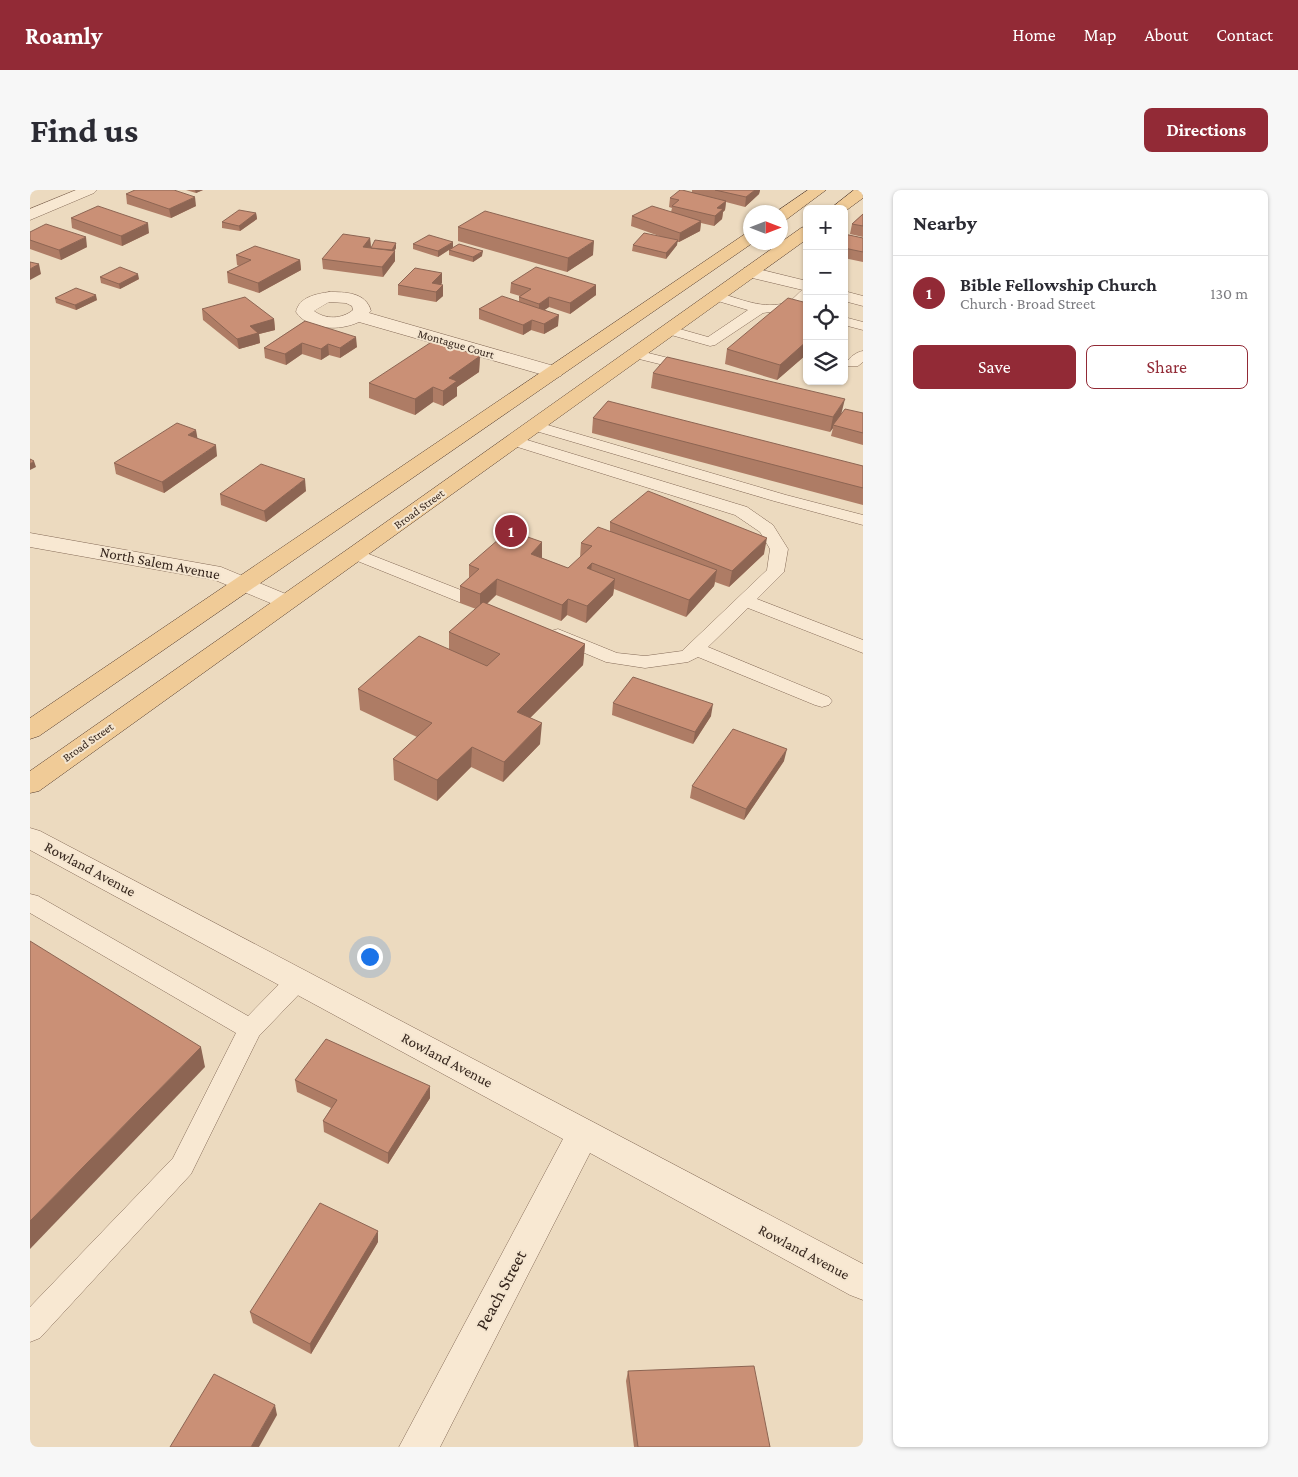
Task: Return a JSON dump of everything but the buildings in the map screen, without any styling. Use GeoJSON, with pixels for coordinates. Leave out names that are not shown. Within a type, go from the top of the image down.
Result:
{"type":"FeatureCollection","features":[{"type":"Feature","properties":{"kind":"main road"},"geometry":{"type":"LineString","coordinates":[[788,211],[818,190]]}},
{"type":"Feature","properties":{"kind":"main road"},"geometry":{"type":"LineString","coordinates":[[844,205],[863,191]]}},
{"type":"Feature","properties":{"kind":"main road","name":"Broad Street"},"geometry":{"type":"LineString","coordinates":[[30,784],[285,602],[356,554],[803,234]]}},
{"type":"Feature","properties":{"kind":"main road"},"geometry":{"type":"LineString","coordinates":[[30,730],[743,242]]}},
{"type":"Feature","properties":{"kind":"street"},"geometry":{"type":"LineString","coordinates":[[30,215],[89,190]]}},
{"type":"Feature","properties":{"kind":"street"},"geometry":{"type":"LineString","coordinates":[[750,272],[803,285]]}},
{"type":"Feature","properties":{"kind":"street"},"geometry":{"type":"LineString","coordinates":[[848,297],[863,301]]}},
{"type":"Feature","properties":{"kind":"street","name":"Montague Court"},"geometry":{"type":"LineString","coordinates":[[359,316],[554,372]]}},
{"type":"Feature","properties":{"kind":"street","name":"North Salem Avenue"},"geometry":{"type":"LineString","coordinates":[[30,540],[221,574],[285,602]]}},
{"type":"Feature","properties":{"kind":"street","name":"Rowland Avenue"},"geometry":{"type":"LineString","coordinates":[[32,841],[298,980],[863,1283]]}},
{"type":"Feature","properties":{"kind":"street","name":"Peach Street"},"geometry":{"type":"LineString","coordinates":[[419,1447],[583,1134]]}},
{"type":"Feature","properties":{"kind":"lane"},"geometry":{"type":"LineString","coordinates":[[792,306],[804,295]]}},
{"type":"Feature","properties":{"kind":"lane"},"geometry":{"type":"LineString","coordinates":[[716,296],[759,308],[792,306],[803,309]]}},
{"type":"Feature","properties":{"kind":"lane"},"geometry":{"type":"LineString","coordinates":[[670,330],[710,342],[759,308]]}},
{"type":"Feature","properties":{"kind":"lane"},"geometry":{"type":"LineString","coordinates":[[848,322],[863,326]]}},
{"type":"Feature","properties":{"kind":"lane"},"geometry":{"type":"LineString","coordinates":[[636,354],[703,371]]}},
{"type":"Feature","properties":{"kind":"lane"},"geometry":{"type":"LineString","coordinates":[[534,426],[780,498],[863,520]]}},
{"type":"Feature","properties":{"kind":"lane"},"geometry":{"type":"LineString","coordinates":[[514,441],[741,511],[767,529],[779,549],[775,572],[688,656],[645,662],[614,658],[540,628]]}},
{"type":"Feature","properties":{"kind":"lane"},"geometry":{"type":"LineString","coordinates":[[356,554],[465,598]]}},
{"type":"Feature","properties":{"kind":"lane"},"geometry":{"type":"LineString","coordinates":[[745,601],[863,647]]}},
{"type":"Feature","properties":{"kind":"lane"},"geometry":{"type":"LineString","coordinates":[[695,649],[822,701]]}},
{"type":"Feature","properties":{"kind":"lane"},"geometry":{"type":"LineString","coordinates":[[30,902],[250,1029]]}},
{"type":"Feature","properties":{"kind":"lane"},"geometry":{"type":"LineString","coordinates":[[30,1328],[182,1166],[250,1029],[298,980]]}},
{"type":"Feature","properties":{"kind":"place","name":"Bible Fellowship Church"},"geometry":{"type":"Point","coordinates":[511,531]}}]}
